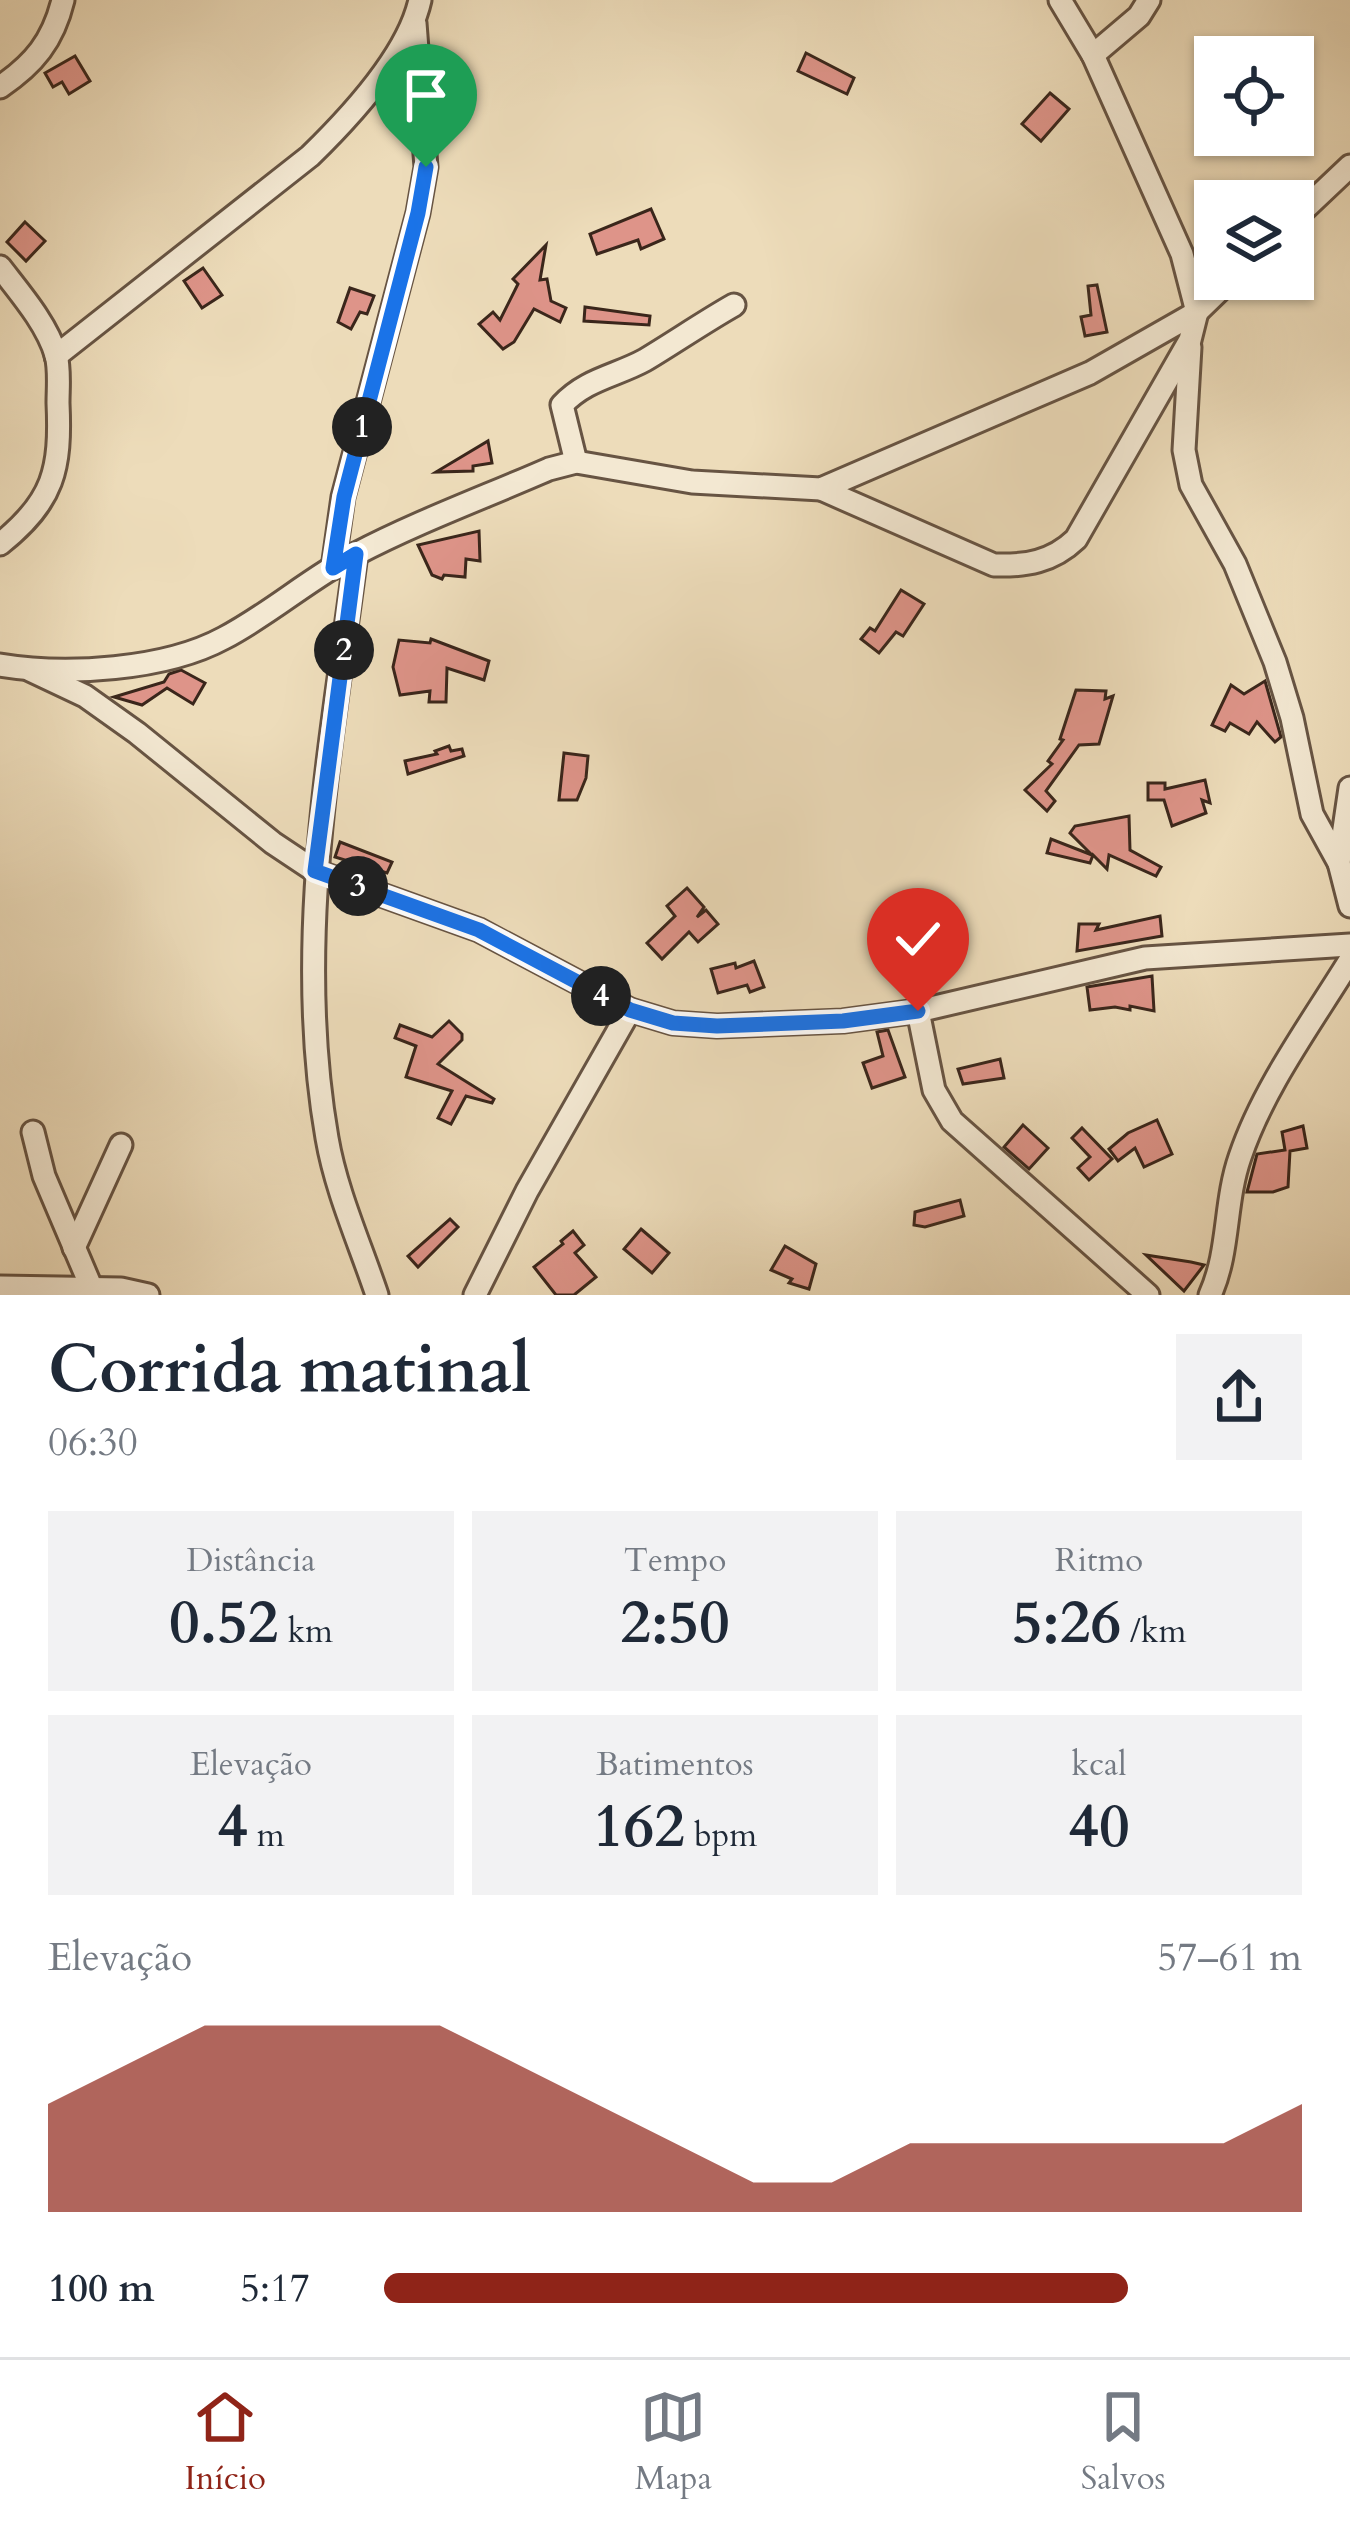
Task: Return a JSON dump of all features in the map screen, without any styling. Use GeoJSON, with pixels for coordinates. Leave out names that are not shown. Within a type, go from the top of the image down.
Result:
{"type":"FeatureCollection","features":[{"type":"Feature","properties":{"kind":"street"},"geometry":{"type":"LineString","coordinates":[[0,87],[38,57],[63,0]]}},
{"type":"Feature","properties":{"kind":"street"},"geometry":{"type":"LineString","coordinates":[[333,568],[344,497],[426,167],[415,23],[420,0]]}},
{"type":"Feature","properties":{"kind":"street"},"geometry":{"type":"LineString","coordinates":[[1060,0],[1094,56],[1182,254],[1197,312],[1190,340],[1184,450],[1191,485],[1234,563],[1275,662],[1312,814],[1339,863],[1350,906]]}},
{"type":"Feature","properties":{"kind":"street"},"geometry":{"type":"LineString","coordinates":[[1094,56],[1139,16],[1149,0]]}},
{"type":"Feature","properties":{"kind":"street"},"geometry":{"type":"LineString","coordinates":[[56,356],[310,156],[367,94],[415,23]]}},
{"type":"Feature","properties":{"kind":"street"},"geometry":{"type":"LineString","coordinates":[[1314,200],[1350,166]]}},
{"type":"Feature","properties":{"kind":"street"},"geometry":{"type":"LineString","coordinates":[[0,267],[36,317],[56,356],[60,449],[55,476],[32,514],[0,544]]}},
{"type":"Feature","properties":{"kind":"street"},"geometry":{"type":"LineString","coordinates":[[820,489],[1090,373],[1197,312],[1209,300]]}},
{"type":"Feature","properties":{"kind":"street"},"geometry":{"type":"LineString","coordinates":[[576,462],[562,414],[562,405],[573,394],[599,377],[641,362],[734,305]]}},
{"type":"Feature","properties":{"kind":"street"},"geometry":{"type":"LineString","coordinates":[[0,665],[30,670],[139,665],[223,640],[356,554],[549,469],[576,462],[692,482],[820,489],[994,565],[1023,566],[1046,560],[1076,539],[1190,340]]}},
{"type":"Feature","properties":{"kind":"street"},"geometry":{"type":"LineString","coordinates":[[356,554],[315,871],[317,1064],[327,1142],[377,1295]]}},
{"type":"Feature","properties":{"kind":"street"},"geometry":{"type":"LineString","coordinates":[[30,670],[85,696],[315,871],[479,930],[630,1010],[673,1023],[843,1021],[918,1011],[1145,958],[1350,945]]}},
{"type":"Feature","properties":{"kind":"street"},"geometry":{"type":"LineString","coordinates":[[1339,863],[1350,788]]}},
{"type":"Feature","properties":{"kind":"street"},"geometry":{"type":"LineString","coordinates":[[1210,1295],[1222,1263],[1240,1155],[1350,959]]}},
{"type":"Feature","properties":{"kind":"street"},"geometry":{"type":"LineString","coordinates":[[475,1295],[526,1191],[630,1010]]}},
{"type":"Feature","properties":{"kind":"street"},"geometry":{"type":"LineString","coordinates":[[918,1011],[934,1090],[952,1121],[1148,1295]]}},
{"type":"Feature","properties":{"kind":"street"},"geometry":{"type":"LineString","coordinates":[[34,1132],[56,1205],[92,1288]]}},
{"type":"Feature","properties":{"kind":"street"},"geometry":{"type":"LineString","coordinates":[[74,1248],[121,1145]]}},
{"type":"Feature","properties":{"kind":"street"},"geometry":{"type":"LineString","coordinates":[[56,1205],[92,1203]]}},
{"type":"Feature","properties":{"kind":"street"},"geometry":{"type":"LineString","coordinates":[[0,1287],[92,1288],[148,1295]]}},
{"type":"Feature","properties":{"kind":"building"},"geometry":{"type":"Polygon","coordinates":[[[806,53],[854,78],[847,94],[798,71],[806,53]]]}},
{"type":"Feature","properties":{"kind":"building"},"geometry":{"type":"Polygon","coordinates":[[[75,56],[90,81],[69,94],[62,82],[53,87],[45,73],[75,56]]]}},
{"type":"Feature","properties":{"kind":"building"},"geometry":{"type":"Polygon","coordinates":[[[1050,93],[1069,109],[1041,141],[1022,124],[1050,93]]]}},
{"type":"Feature","properties":{"kind":"building"},"geometry":{"type":"Polygon","coordinates":[[[651,209],[664,239],[641,249],[638,240],[597,254],[590,234],[651,209]]]}},
{"type":"Feature","properties":{"kind":"building"},"geometry":{"type":"Polygon","coordinates":[[[25,222],[45,241],[26,261],[7,242],[25,222]]]}},
{"type":"Feature","properties":{"kind":"building"},"geometry":{"type":"Polygon","coordinates":[[[546,245],[540,280],[547,279],[551,301],[566,308],[560,322],[534,309],[514,342],[503,349],[479,324],[493,312],[500,320],[518,284],[513,279],[546,245]]]}},
{"type":"Feature","properties":{"kind":"building"},"geometry":{"type":"Polygon","coordinates":[[[203,268],[222,295],[202,308],[184,281],[203,268]]]}},
{"type":"Feature","properties":{"kind":"building"},"geometry":{"type":"Polygon","coordinates":[[[1097,285],[1107,332],[1085,336],[1081,317],[1091,315],[1088,286],[1097,285]]]}},
{"type":"Feature","properties":{"kind":"building"},"geometry":{"type":"Polygon","coordinates":[[[350,288],[374,296],[367,314],[360,312],[351,329],[338,322],[350,288]]]}},
{"type":"Feature","properties":{"kind":"building"},"geometry":{"type":"Polygon","coordinates":[[[585,307],[650,316],[649,325],[584,321],[585,307]]]}},
{"type":"Feature","properties":{"kind":"building"},"geometry":{"type":"Polygon","coordinates":[[[488,441],[492,463],[473,466],[473,471],[436,472],[488,441]]]}},
{"type":"Feature","properties":{"kind":"building"},"geometry":{"type":"Polygon","coordinates":[[[479,531],[480,561],[466,559],[465,577],[432,575],[418,545],[479,531]]]}},
{"type":"Feature","properties":{"kind":"building"},"geometry":{"type":"Polygon","coordinates":[[[901,590],[924,604],[903,636],[896,632],[879,653],[861,639],[870,628],[875,631],[901,590]]]}},
{"type":"Feature","properties":{"kind":"building"},"geometry":{"type":"Polygon","coordinates":[[[431,639],[489,661],[484,680],[447,668],[446,702],[429,702],[430,691],[400,695],[393,667],[399,640],[430,643],[431,639]]]}},
{"type":"Feature","properties":{"kind":"building"},"geometry":{"type":"Polygon","coordinates":[[[181,670],[205,683],[193,704],[167,688],[142,705],[114,697],[164,682],[169,674],[181,670]]]}},
{"type":"Feature","properties":{"kind":"building"},"geometry":{"type":"Polygon","coordinates":[[[1265,681],[1281,737],[1275,742],[1257,722],[1249,734],[1230,723],[1225,731],[1212,725],[1231,685],[1244,694],[1265,681]]]}},
{"type":"Feature","properties":{"kind":"building"},"geometry":{"type":"Polygon","coordinates":[[[1076,690],[1106,691],[1105,699],[1113,696],[1099,744],[1079,745],[1046,791],[1055,801],[1047,811],[1025,790],[1052,764],[1048,761],[1063,740],[1076,690]]]}},
{"type":"Feature","properties":{"kind":"building"},"geometry":{"type":"Polygon","coordinates":[[[449,746],[451,751],[462,749],[464,756],[408,774],[405,761],[437,754],[435,751],[449,746]]]}},
{"type":"Feature","properties":{"kind":"building"},"geometry":{"type":"Polygon","coordinates":[[[564,753],[588,756],[577,800],[559,800],[564,753]]]}},
{"type":"Feature","properties":{"kind":"building"},"geometry":{"type":"Polygon","coordinates":[[[1205,780],[1210,803],[1202,800],[1206,813],[1172,826],[1164,800],[1148,800],[1148,783],[1165,783],[1165,789],[1205,780]]]}},
{"type":"Feature","properties":{"kind":"building"},"geometry":{"type":"Polygon","coordinates":[[[1129,816],[1130,850],[1161,867],[1156,876],[1109,855],[1107,869],[1093,855],[1090,863],[1047,853],[1051,839],[1092,855],[1070,833],[1075,826],[1129,816]]]}},
{"type":"Feature","properties":{"kind":"building"},"geometry":{"type":"Polygon","coordinates":[[[340,842],[392,862],[387,873],[335,857],[340,842]]]}},
{"type":"Feature","properties":{"kind":"building"},"geometry":{"type":"Polygon","coordinates":[[[687,888],[704,907],[697,917],[706,910],[718,924],[698,942],[689,932],[662,959],[647,943],[675,916],[667,906],[687,888]]]}},
{"type":"Feature","properties":{"kind":"building"},"geometry":{"type":"Polygon","coordinates":[[[1160,916],[1162,936],[1077,951],[1079,924],[1099,924],[1096,930],[1160,916]]]}},
{"type":"Feature","properties":{"kind":"building"},"geometry":{"type":"Polygon","coordinates":[[[754,961],[764,987],[750,992],[747,985],[718,993],[711,969],[754,961]]]}},
{"type":"Feature","properties":{"kind":"building"},"geometry":{"type":"Polygon","coordinates":[[[1152,976],[1154,1011],[1130,1006],[1130,1010],[1090,1010],[1087,987],[1152,976]]]}},
{"type":"Feature","properties":{"kind":"building"},"geometry":{"type":"Polygon","coordinates":[[[449,1021],[462,1040],[438,1064],[494,1099],[492,1103],[466,1096],[451,1124],[438,1118],[452,1091],[406,1077],[416,1046],[395,1038],[400,1025],[432,1037],[449,1021]]]}},
{"type":"Feature","properties":{"kind":"building"},"geometry":{"type":"Polygon","coordinates":[[[888,1030],[905,1077],[872,1088],[863,1063],[883,1056],[877,1032],[888,1030]]]}},
{"type":"Feature","properties":{"kind":"building"},"geometry":{"type":"Polygon","coordinates":[[[1000,1059],[1004,1078],[963,1084],[958,1069],[1000,1059]]]}},
{"type":"Feature","properties":{"kind":"building"},"geometry":{"type":"Polygon","coordinates":[[[1157,1120],[1172,1154],[1144,1167],[1135,1148],[1118,1161],[1109,1149],[1128,1133],[1157,1120]]]}},
{"type":"Feature","properties":{"kind":"building"},"geometry":{"type":"Polygon","coordinates":[[[1023,1125],[1048,1148],[1029,1169],[1004,1147],[1023,1125]]]}},
{"type":"Feature","properties":{"kind":"building"},"geometry":{"type":"Polygon","coordinates":[[[1303,1126],[1307,1148],[1290,1151],[1288,1187],[1247,1192],[1257,1154],[1285,1150],[1282,1132],[1303,1126]]]}},
{"type":"Feature","properties":{"kind":"building"},"geometry":{"type":"Polygon","coordinates":[[[1082,1128],[1112,1159],[1089,1180],[1078,1168],[1090,1157],[1072,1138],[1082,1128]]]}},
{"type":"Feature","properties":{"kind":"building"},"geometry":{"type":"Polygon","coordinates":[[[960,1200],[964,1216],[925,1227],[914,1225],[915,1212],[960,1200]]]}},
{"type":"Feature","properties":{"kind":"building"},"geometry":{"type":"Polygon","coordinates":[[[450,1219],[458,1227],[418,1267],[408,1256],[450,1219]]]}},
{"type":"Feature","properties":{"kind":"building"},"geometry":{"type":"Polygon","coordinates":[[[641,1229],[669,1253],[652,1273],[624,1249],[641,1229]]]}},
{"type":"Feature","properties":{"kind":"building"},"geometry":{"type":"Polygon","coordinates":[[[573,1231],[584,1245],[575,1253],[596,1277],[574,1295],[556,1295],[534,1267],[573,1231]]]}},
{"type":"Feature","properties":{"kind":"building"},"geometry":{"type":"Polygon","coordinates":[[[785,1246],[816,1264],[809,1289],[771,1270],[785,1246]]]}},
{"type":"Feature","properties":{"kind":"building"},"geometry":{"type":"Polygon","coordinates":[[[1146,1255],[1191,1262],[1204,1265],[1184,1291],[1146,1255]]]}},
{"type":"Feature","properties":{"kind":"route"},"geometry":{"type":"LineString","coordinates":[[426,167],[344,497],[333,568],[356,554],[315,871],[479,930],[630,1010],[673,1023],[843,1021],[918,1011]]}}]}
